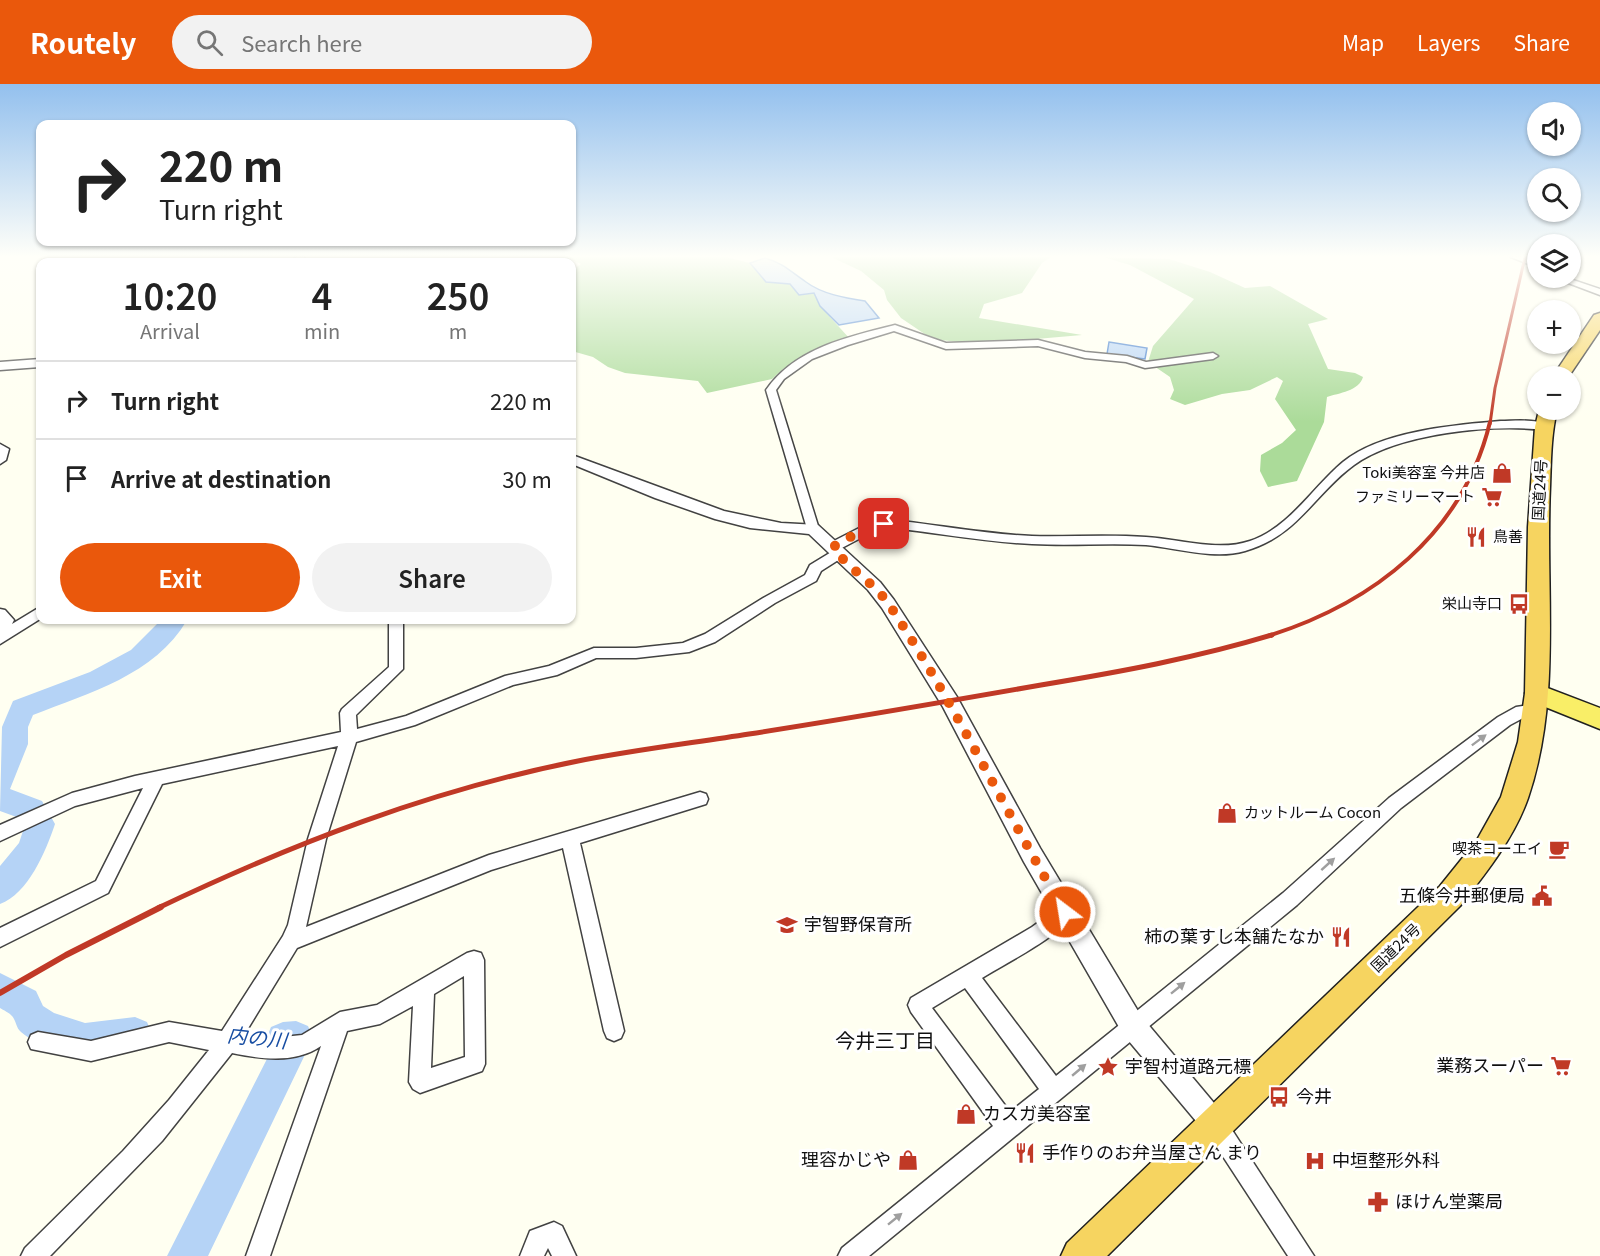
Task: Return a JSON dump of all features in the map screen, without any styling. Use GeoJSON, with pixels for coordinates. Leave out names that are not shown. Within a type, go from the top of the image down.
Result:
{"type":"FeatureCollection","features":[{"type":"Feature","properties":{"kind":"highway"},"geometry":{"type":"LineString","coordinates":[[1568,366],[1600,318]]}},
{"type":"Feature","properties":{"kind":"highway","name":"国道24号"},"geometry":{"type":"LineString","coordinates":[[1080,1256],[1450,896],[1487,849],[1514,800],[1531,742],[1536,701],[1538,527],[1546,420]]}},
{"type":"Feature","properties":{"kind":"main road"},"geometry":{"type":"LineString","coordinates":[[1536,701],[1600,719]]}},
{"type":"Feature","properties":{"kind":"street"},"geometry":{"type":"LineString","coordinates":[[1213,356],[1145,365],[1127,359],[1085,356],[1038,343],[946,346],[895,328],[812,356],[786,371],[775,381],[771,390],[813,529],[888,603],[950,702],[1032,855],[1132,1025],[1215,1124],[1302,1256]]}},
{"type":"Feature","properties":{"kind":"street"},"geometry":{"type":"LineString","coordinates":[[0,366],[36,363]]}},
{"type":"Feature","properties":{"kind":"street"},"geometry":{"type":"LineString","coordinates":[[0,833],[72,800],[103,791],[350,737],[408,721],[510,680],[552,671],[594,654],[684,648],[710,638],[770,600],[811,578],[815,568],[859,532],[884,524],[1016,540],[1145,541],[1240,548],[1266,540],[1278,531],[1352,459],[1366,453],[1440,431],[1490,425],[1529,424],[1540,420]]}},
{"type":"Feature","properties":{"kind":"street"},"geometry":{"type":"LineString","coordinates":[[0,447],[3,449],[0,460]]}},
{"type":"Feature","properties":{"kind":"street"},"geometry":{"type":"LineString","coordinates":[[576,461],[707,513],[756,525],[789,530],[813,529]]}},
{"type":"Feature","properties":{"kind":"street"},"geometry":{"type":"LineString","coordinates":[[0,614],[7,620],[0,634]]}},
{"type":"Feature","properties":{"kind":"street"},"geometry":{"type":"LineString","coordinates":[[0,639],[36,615]]}},
{"type":"Feature","properties":{"kind":"street"},"geometry":{"type":"LineString","coordinates":[[33,1256],[106,1184],[174,1109],[226,1043],[290,942],[297,926],[317,839],[350,737],[348,713],[396,669],[396,624]]}},
{"type":"Feature","properties":{"kind":"street"},"geometry":{"type":"LineString","coordinates":[[850,1256],[1290,899],[1395,803],[1536,701]]}},
{"type":"Feature","properties":{"kind":"street"},"geometry":{"type":"LineString","coordinates":[[0,938],[102,887],[156,780]]}},
{"type":"Feature","properties":{"kind":"street"},"geometry":{"type":"LineString","coordinates":[[290,942],[489,863],[700,799]]}},
{"type":"Feature","properties":{"kind":"street"},"geometry":{"type":"LineString","coordinates":[[570,838],[614,1031]]}},
{"type":"Feature","properties":{"kind":"street"},"geometry":{"type":"LineString","coordinates":[[1008,1128],[918,1005],[1039,933],[1065,912]]}},
{"type":"Feature","properties":{"kind":"street"},"geometry":{"type":"LineString","coordinates":[[38,1042],[91,1051],[169,1032],[264,1049],[305,1045],[340,1022],[380,1014],[474,960],[475,1064],[420,1082],[424,989]]}},
{"type":"Feature","properties":{"kind":"street"},"geometry":{"type":"LineString","coordinates":[[968,975],[1054,1091]]}},
{"type":"Feature","properties":{"kind":"street"},"geometry":{"type":"LineString","coordinates":[[258,1256],[340,1022]]}},
{"type":"Feature","properties":{"kind":"street"},"geometry":{"type":"LineString","coordinates":[[532,1256],[538,1239],[554,1234],[564,1256]]}},
{"type":"Feature","properties":{"kind":"green space"},"geometry":{"type":"Polygon","coordinates":[[[576,312],[825,312],[850,339],[808,354],[783,369],[772,379],[707,393],[698,381],[625,373],[608,367],[593,357],[576,352],[576,312]]]}},
{"type":"Feature","properties":{"kind":"green space"},"geometry":{"type":"Polygon","coordinates":[[[896,312],[981,312],[979,318],[1082,335],[977,344],[932,339],[901,318],[896,312]]]}},
{"type":"Feature","properties":{"kind":"green space"},"geometry":{"type":"Polygon","coordinates":[[[1183,312],[1315,312],[1328,319],[1308,324],[1328,369],[1355,373],[1363,377],[1361,382],[1353,388],[1327,397],[1324,422],[1297,481],[1268,487],[1260,471],[1261,455],[1282,443],[1296,430],[1275,399],[1283,381],[1277,377],[1250,390],[1222,394],[1185,405],[1170,399],[1174,390],[1170,377],[1148,362],[1153,346],[1183,312]]]}},
{"type":"Feature","properties":{"kind":"water"},"geometry":{"type":"Polygon","coordinates":[[[826,312],[874,312],[879,318],[839,325],[826,312]]]}},
{"type":"Feature","properties":{"kind":"water"},"geometry":{"type":"Polygon","coordinates":[[[1109,342],[1147,348],[1145,359],[1107,354],[1109,342]]]}},
{"type":"Feature","properties":{"kind":"waterway","name":"内の川"},"geometry":{"type":"LineString","coordinates":[[0,781],[14,744],[15,727],[22,708],[99,679],[140,657],[171,624]]}},
{"type":"Feature","properties":{"kind":"waterway","name":"内の川"},"geometry":{"type":"LineString","coordinates":[[0,798],[32,810],[40,824],[31,850],[0,890]]}},
{"type":"Feature","properties":{"kind":"waterway","name":"内の川"},"geometry":{"type":"LineString","coordinates":[[0,990],[24,1003],[31,1018],[46,1028],[85,1040],[135,1034]]}},
{"type":"Feature","properties":{"kind":"waterway","name":"内の川"},"geometry":{"type":"LineString","coordinates":[[187,1256],[296,1038],[283,1039]]}},
{"type":"Feature","properties":{"kind":"railway"},"geometry":{"type":"LineString","coordinates":[[1490,424],[1495,388],[1512,312]]}},
{"type":"Feature","properties":{"kind":"railway"},"geometry":{"type":"LineString","coordinates":[[1268,636],[1307,622],[1343,604],[1377,583],[1408,559],[1436,530],[1459,498],[1477,462],[1490,422]]}},
{"type":"Feature","properties":{"kind":"railway"},"geometry":{"type":"LineString","coordinates":[[158,908],[259,862],[363,821],[469,787],[523,773],[620,753],[822,722],[1099,675],[1186,658],[1272,635]]}},
{"type":"Feature","properties":{"kind":"railway"},"geometry":{"type":"LineString","coordinates":[[0,993],[66,955],[161,907]]}},
{"type":"Feature","properties":{"kind":"place","name":"Toki美容室 今井店"},"geometry":{"type":"Point","coordinates":[1502,473]}},
{"type":"Feature","properties":{"kind":"place","name":"ファミリーマート"},"geometry":{"type":"Point","coordinates":[1492,497]}},
{"type":"Feature","properties":{"kind":"place","name":"鳥善"},"geometry":{"type":"Point","coordinates":[1476,537]}},
{"type":"Feature","properties":{"kind":"place","name":"栄山寺口"},"geometry":{"type":"Point","coordinates":[1519,604]}},
{"type":"Feature","properties":{"kind":"place","name":"カットルーム Cocon"},"geometry":{"type":"Point","coordinates":[1227,813]}},
{"type":"Feature","properties":{"kind":"place","name":"喫茶コーエイ"},"geometry":{"type":"Point","coordinates":[1559,849]}},
{"type":"Feature","properties":{"kind":"place","name":"五條今井郵便局"},"geometry":{"type":"Point","coordinates":[1542,896]}},
{"type":"Feature","properties":{"kind":"place","name":"宇智野保育所"},"geometry":{"type":"Point","coordinates":[787,925]}},
{"type":"Feature","properties":{"kind":"place","name":"柿の葉すし本舗たなか"},"geometry":{"type":"Point","coordinates":[1341,937]}},
{"type":"Feature","properties":{"kind":"place","name":"業務スーパー"},"geometry":{"type":"Point","coordinates":[1561,1066]}},
{"type":"Feature","properties":{"kind":"place","name":"宇智村道路元標"},"geometry":{"type":"Point","coordinates":[1108,1067]}},
{"type":"Feature","properties":{"kind":"place","name":"今井"},"geometry":{"type":"Point","coordinates":[1279,1097]}},
{"type":"Feature","properties":{"kind":"place","name":"カスガ美容室"},"geometry":{"type":"Point","coordinates":[966,1114]}},
{"type":"Feature","properties":{"kind":"place","name":"手作りのお弁当屋さん まり"},"geometry":{"type":"Point","coordinates":[1025,1153]}},
{"type":"Feature","properties":{"kind":"place","name":"理容かじや"},"geometry":{"type":"Point","coordinates":[908,1160]}},
{"type":"Feature","properties":{"kind":"place","name":"中垣整形外科"},"geometry":{"type":"Point","coordinates":[1315,1161]}},
{"type":"Feature","properties":{"kind":"place","name":"ほけん堂薬局"},"geometry":{"type":"Point","coordinates":[1378,1202]}},
{"type":"Feature","properties":{"kind":"district","name":"今井三丁目"},"geometry":{"type":"Point","coordinates":[885,1041]}},
{"type":"Feature","properties":{"kind":"route"},"geometry":{"type":"LineString","coordinates":[[884,524],[859,532],[833,547],[888,603],[950,702],[1065,912]]}}]}
